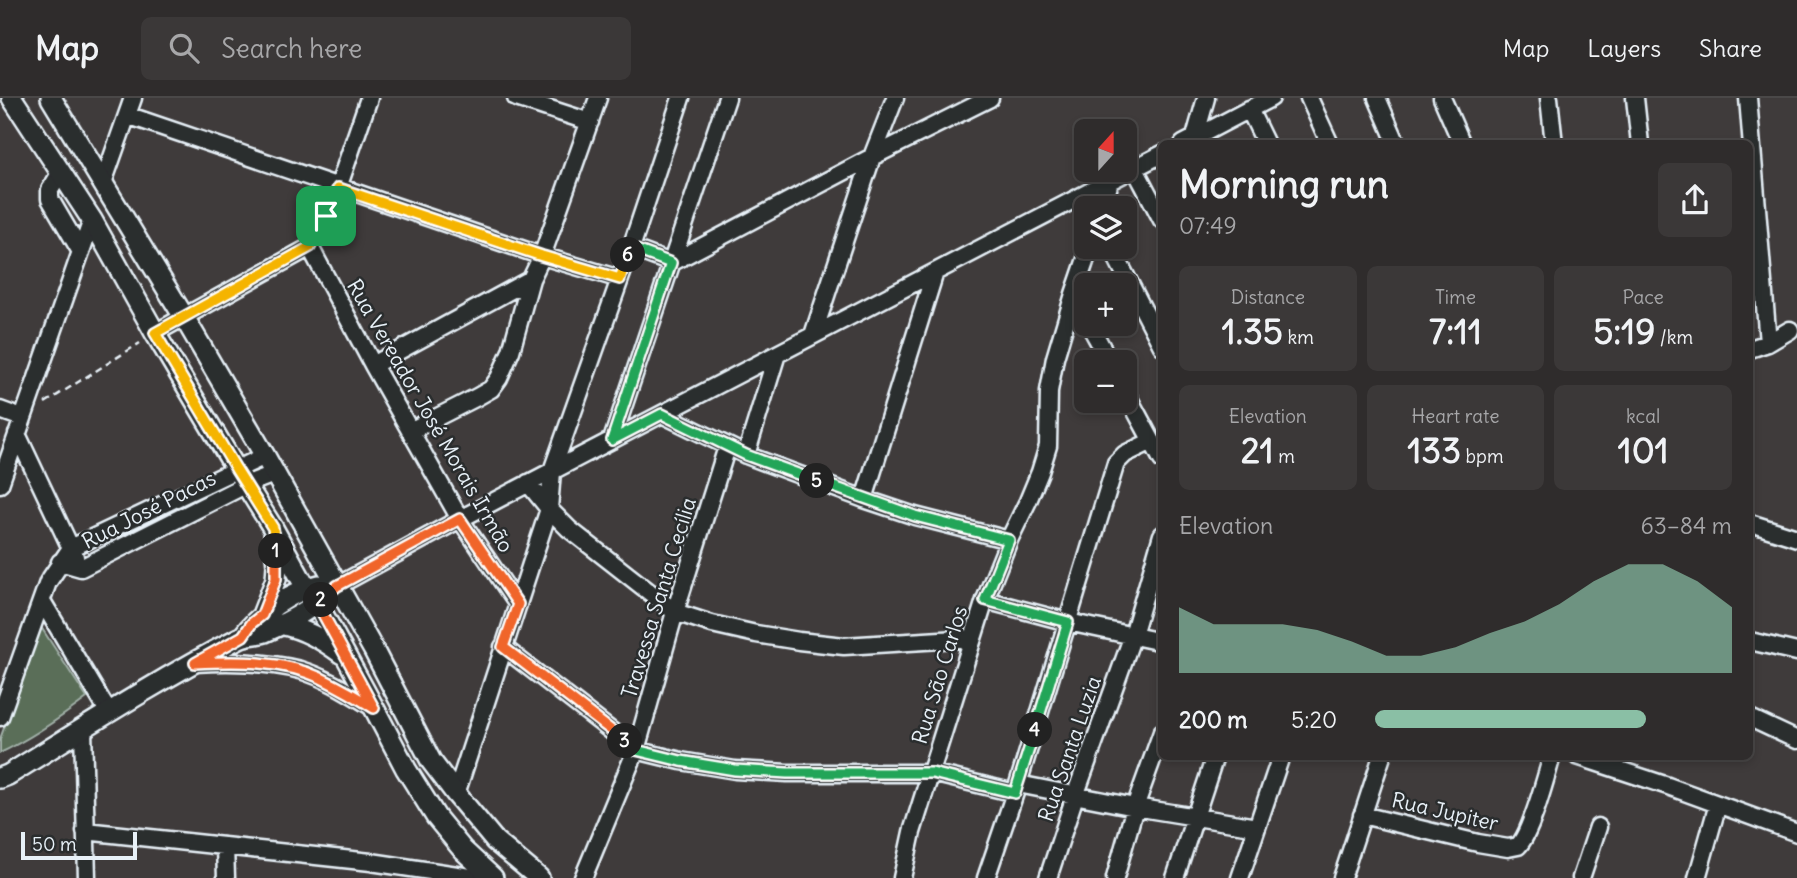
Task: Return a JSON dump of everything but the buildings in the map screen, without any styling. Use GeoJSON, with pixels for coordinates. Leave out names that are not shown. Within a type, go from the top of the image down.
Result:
{"type":"FeatureCollection","features":[{"type":"Feature","properties":{"kind":"main road"},"geometry":{"type":"LineString","coordinates":[[12,98],[92,220],[155,333],[273,528],[348,659],[406,769],[436,817],[463,850],[493,878]]}},
{"type":"Feature","properties":{"kind":"main road"},"geometry":{"type":"LineString","coordinates":[[51,98],[270,465],[373,649],[431,761],[495,841],[539,878]]}},
{"type":"Feature","properties":{"kind":"main road"},"geometry":{"type":"LineString","coordinates":[[262,615],[276,579],[273,528]]}},
{"type":"Feature","properties":{"kind":"main road"},"geometry":{"type":"LineString","coordinates":[[243,636],[262,615],[337,586]]}},
{"type":"Feature","properties":{"kind":"main road"},"geometry":{"type":"LineString","coordinates":[[0,778],[243,636],[280,625],[312,596]]}},
{"type":"Feature","properties":{"kind":"main road"},"geometry":{"type":"LineString","coordinates":[[280,625],[306,631],[348,659]]}},
{"type":"Feature","properties":{"kind":"street"},"geometry":{"type":"LineString","coordinates":[[103,183],[133,98]]}},
{"type":"Feature","properties":{"kind":"street"},"geometry":{"type":"LineString","coordinates":[[155,333],[310,247],[338,188],[369,98]]}},
{"type":"Feature","properties":{"kind":"street"},"geometry":{"type":"LineString","coordinates":[[516,98],[590,122]]}},
{"type":"Feature","properties":{"kind":"street"},"geometry":{"type":"LineString","coordinates":[[410,430],[491,389],[499,379],[511,351],[531,279],[542,256],[598,98]]}},
{"type":"Feature","properties":{"kind":"street"},"geometry":{"type":"LineString","coordinates":[[456,794],[550,509],[552,471],[681,98]]}},
{"type":"Feature","properties":{"kind":"street"},"geometry":{"type":"LineString","coordinates":[[612,440],[727,98]]}},
{"type":"Feature","properties":{"kind":"street"},"geometry":{"type":"LineString","coordinates":[[813,335],[872,157],[895,98]]}},
{"type":"Feature","properties":{"kind":"street"},"geometry":{"type":"LineString","coordinates":[[631,248],[671,263],[990,98]]}},
{"type":"Feature","properties":{"kind":"street"},"geometry":{"type":"LineString","coordinates":[[1192,140],[1206,98]]}},
{"type":"Feature","properties":{"kind":"street"},"geometry":{"type":"LineString","coordinates":[[1194,140],[1270,98]]}},
{"type":"Feature","properties":{"kind":"street"},"geometry":{"type":"LineString","coordinates":[[1309,98],[1327,140]]}},
{"type":"Feature","properties":{"kind":"street"},"geometry":{"type":"LineString","coordinates":[[1377,98],[1395,140]]}},
{"type":"Feature","properties":{"kind":"street"},"geometry":{"type":"LineString","coordinates":[[1442,98],[1460,140]]}},
{"type":"Feature","properties":{"kind":"street"},"geometry":{"type":"LineString","coordinates":[[1549,98],[1554,140]]}},
{"type":"Feature","properties":{"kind":"street"},"geometry":{"type":"LineString","coordinates":[[1635,98],[1640,140]]}},
{"type":"Feature","properties":{"kind":"street"},"geometry":{"type":"LineString","coordinates":[[1748,98],[1751,140]]}},
{"type":"Feature","properties":{"kind":"street"},"geometry":{"type":"LineString","coordinates":[[1249,109],[1264,140]]}},
{"type":"Feature","properties":{"kind":"street"},"geometry":{"type":"LineString","coordinates":[[127,115],[542,256],[620,279]]}},
{"type":"Feature","properties":{"kind":"street"},"geometry":{"type":"LineString","coordinates":[[1138,167],[1158,156]]}},
{"type":"Feature","properties":{"kind":"street"},"geometry":{"type":"LineString","coordinates":[[1753,159],[1768,343]]}},
{"type":"Feature","properties":{"kind":"street"},"geometry":{"type":"LineString","coordinates":[[61,172],[50,190],[50,200],[81,252]]}},
{"type":"Feature","properties":{"kind":"street"},"geometry":{"type":"LineString","coordinates":[[1138,175],[1158,212]]}},
{"type":"Feature","properties":{"kind":"street"},"geometry":{"type":"LineString","coordinates":[[337,586],[528,483],[1108,182]]}},
{"type":"Feature","properties":{"kind":"street"},"geometry":{"type":"LineString","coordinates":[[0,484],[92,220]]}},
{"type":"Feature","properties":{"kind":"street","name":"Rua Vereador José Morais Irmão"},"geometry":{"type":"LineString","coordinates":[[310,247],[460,519],[518,604]]}},
{"type":"Feature","properties":{"kind":"street"},"geometry":{"type":"LineString","coordinates":[[1117,259],[1158,338]]}},
{"type":"Feature","properties":{"kind":"street"},"geometry":{"type":"LineString","coordinates":[[864,499],[935,272]]}},
{"type":"Feature","properties":{"kind":"street"},"geometry":{"type":"LineString","coordinates":[[373,365],[531,279]]}},
{"type":"Feature","properties":{"kind":"street","name":"Rua São Carlos"},"geometry":{"type":"LineString","coordinates":[[902,878],[912,832],[972,638],[1009,540],[1040,472],[1048,446],[1051,376],[1074,294]]}},
{"type":"Feature","properties":{"kind":"street"},"geometry":{"type":"LineString","coordinates":[[1753,348],[1790,330]]}},
{"type":"Feature","properties":{"kind":"street"},"geometry":{"type":"LineString","coordinates":[[746,455],[777,354]]}},
{"type":"Feature","properties":{"kind":"street"},"geometry":{"type":"LineString","coordinates":[[0,410],[20,426]]}},
{"type":"Feature","properties":{"kind":"street"},"geometry":{"type":"LineString","coordinates":[[1137,413],[1158,452]]}},
{"type":"Feature","properties":{"kind":"street"},"geometry":{"type":"LineString","coordinates":[[662,414],[746,455],[864,499],[915,516],[1009,540]]}},
{"type":"Feature","properties":{"kind":"street","name":"Rua José Pacas"},"geometry":{"type":"LineString","coordinates":[[20,426],[81,568]]}},
{"type":"Feature","properties":{"kind":"street"},"geometry":{"type":"LineString","coordinates":[[986,878],[1017,788],[1116,463],[1125,454],[1152,440]]}},
{"type":"Feature","properties":{"kind":"street","name":"Travessa Santa Cecília"},"geometry":{"type":"LineString","coordinates":[[583,878],[636,750],[675,612],[727,447]]}},
{"type":"Feature","properties":{"kind":"street","name":"Rua José Pacas"},"geometry":{"type":"LineString","coordinates":[[241,477],[81,568],[60,562],[71,548],[241,477],[270,465]]}},
{"type":"Feature","properties":{"kind":"street"},"geometry":{"type":"LineString","coordinates":[[528,483],[569,529],[675,612],[756,634],[844,646],[972,638]]}},
{"type":"Feature","properties":{"kind":"street"},"geometry":{"type":"LineString","coordinates":[[1753,524],[1797,538]]}},
{"type":"Feature","properties":{"kind":"street","name":"Rua Santa Luzia"},"geometry":{"type":"LineString","coordinates":[[1048,878],[1133,635],[1158,549]]}},
{"type":"Feature","properties":{"kind":"street"},"geometry":{"type":"LineString","coordinates":[[0,717],[48,582],[60,562]]}},
{"type":"Feature","properties":{"kind":"street"},"geometry":{"type":"LineString","coordinates":[[985,600],[1068,622],[1158,641]]}},
{"type":"Feature","properties":{"kind":"street"},"geometry":{"type":"LineString","coordinates":[[41,601],[109,713]]}},
{"type":"Feature","properties":{"kind":"street"},"geometry":{"type":"LineString","coordinates":[[1753,642],[1797,652]]}},
{"type":"Feature","properties":{"kind":"street"},"geometry":{"type":"LineString","coordinates":[[503,647],[636,750],[681,761],[735,770],[787,773],[932,773],[1257,827]]}},
{"type":"Feature","properties":{"kind":"street"},"geometry":{"type":"LineString","coordinates":[[195,663],[253,662],[300,670],[320,677],[374,708]]}},
{"type":"Feature","properties":{"kind":"street"},"geometry":{"type":"LineString","coordinates":[[1753,719],[1797,740]]}},
{"type":"Feature","properties":{"kind":"street"},"geometry":{"type":"LineString","coordinates":[[83,729],[87,878]]}},
{"type":"Feature","properties":{"kind":"street"},"geometry":{"type":"LineString","coordinates":[[1115,878],[1135,807],[1158,743]]}},
{"type":"Feature","properties":{"kind":"street"},"geometry":{"type":"LineString","coordinates":[[1175,878],[1214,760]]}},
{"type":"Feature","properties":{"kind":"street"},"geometry":{"type":"LineString","coordinates":[[1240,878],[1280,760]]}},
{"type":"Feature","properties":{"kind":"street"},"geometry":{"type":"LineString","coordinates":[[1342,878],[1381,760]]}},
{"type":"Feature","properties":{"kind":"street","name":"Rua Jupiter"},"geometry":{"type":"LineString","coordinates":[[1363,815],[1478,843],[1508,848],[1518,846],[1523,841],[1531,820],[1551,760]]}},
{"type":"Feature","properties":{"kind":"street"},"geometry":{"type":"LineString","coordinates":[[1590,760],[1656,781],[1797,833]]}},
{"type":"Feature","properties":{"kind":"street"},"geometry":{"type":"LineString","coordinates":[[1697,878],[1718,804]]}},
{"type":"Feature","properties":{"kind":"street"},"geometry":{"type":"LineString","coordinates":[[1581,878],[1598,827]]}},
{"type":"Feature","properties":{"kind":"street"},"geometry":{"type":"LineString","coordinates":[[85,831],[225,846],[372,870],[477,878]]}},
{"type":"Feature","properties":{"kind":"street"},"geometry":{"type":"LineString","coordinates":[[225,846],[226,878]]}},
{"type":"Feature","properties":{"kind":"path"},"geometry":{"type":"LineString","coordinates":[[20,426],[155,333]]}},
{"type":"Feature","properties":{"kind":"green space"},"geometry":{"type":"Polygon","coordinates":[[[41,627],[87,698],[45,728],[0,753],[0,739],[41,627]]]}},
{"type":"Feature","properties":{"kind":"route"},"geometry":{"type":"LineString","coordinates":[[338,188],[620,279],[631,248],[671,263],[612,440],[662,414],[746,455],[864,499],[915,516],[1009,540],[985,600],[1068,622],[1015,793],[932,773],[787,773],[735,770],[636,750],[503,647],[518,604],[460,519],[337,586],[317,603],[374,708],[320,677],[300,670],[253,662],[195,663],[243,636],[262,615],[276,579],[273,528],[155,333],[310,247],[326,216],[338,188]]}}]}
